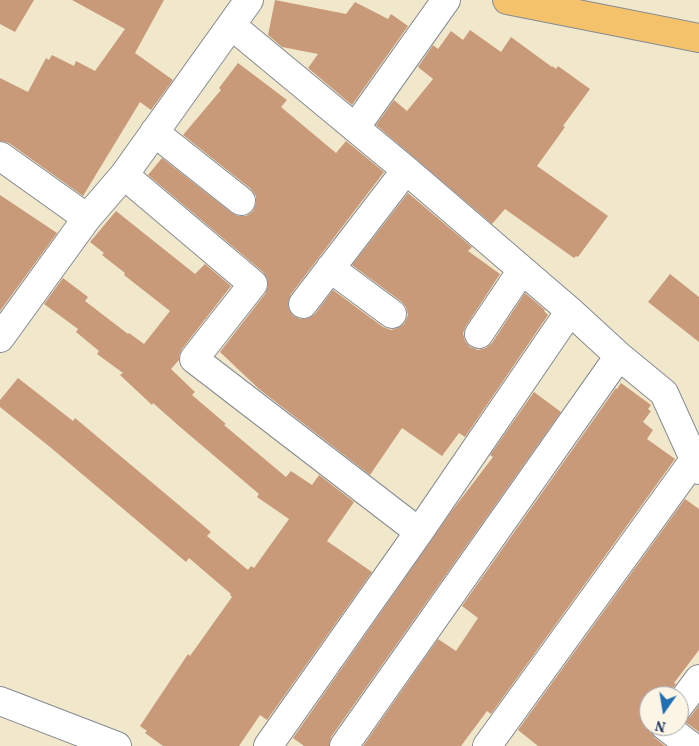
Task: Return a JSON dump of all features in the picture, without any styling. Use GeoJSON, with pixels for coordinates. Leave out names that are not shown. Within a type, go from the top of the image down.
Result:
{"type":"FeatureCollection","features":[{"type":"Feature","properties":{"kind":"main road"},"geometry":{"type":"LineString","coordinates":[[507,0],[699,38]]}},
{"type":"Feature","properties":{"kind":"street"},"geometry":{"type":"LineString","coordinates":[[0,338],[87,218],[124,175],[249,0]]}},
{"type":"Feature","properties":{"kind":"street"},"geometry":{"type":"LineString","coordinates":[[355,128],[446,0]]}},
{"type":"Feature","properties":{"kind":"street"},"geometry":{"type":"LineString","coordinates":[[231,25],[406,170],[664,393],[697,465],[487,746]]}},
{"type":"Feature","properties":{"kind":"street"},"geometry":{"type":"LineString","coordinates":[[154,132],[241,201]]}},
{"type":"Feature","properties":{"kind":"street"},"geometry":{"type":"LineString","coordinates":[[0,156],[87,218]]}},
{"type":"Feature","properties":{"kind":"street"},"geometry":{"type":"LineString","coordinates":[[302,304],[406,170]]}},
{"type":"Feature","properties":{"kind":"street"},"geometry":{"type":"LineString","coordinates":[[124,175],[253,284],[194,359],[419,532]]}},
{"type":"Feature","properties":{"kind":"street"},"geometry":{"type":"LineString","coordinates":[[330,268],[392,314]]}},
{"type":"Feature","properties":{"kind":"street"},"geometry":{"type":"LineString","coordinates":[[480,334],[522,270]]}},
{"type":"Feature","properties":{"kind":"street"},"geometry":{"type":"LineString","coordinates":[[268,746],[419,532],[570,311]]}},
{"type":"Feature","properties":{"kind":"street"},"geometry":{"type":"LineString","coordinates":[[344,746],[619,356]]}},
{"type":"Feature","properties":{"kind":"street"},"geometry":{"type":"LineString","coordinates":[[689,692],[699,679]]}},
{"type":"Feature","properties":{"kind":"street"},"geometry":{"type":"LineString","coordinates":[[0,701],[117,746]]}},
{"type":"Feature","properties":{"kind":"street"},"geometry":{"type":"LineString","coordinates":[[678,736],[690,746]]}},
{"type":"Feature","properties":{"kind":"building"},"geometry":{"type":"Polygon","coordinates":[[[0,0],[34,0],[15,32],[0,24],[0,0]]]}},
{"type":"Feature","properties":{"kind":"building"},"geometry":{"type":"Polygon","coordinates":[[[72,0],[164,0],[135,53],[173,80],[151,110],[140,102],[83,196],[9,143],[0,141],[0,78],[28,92],[46,58],[49,60],[52,55],[74,66],[76,61],[95,71],[125,29],[72,0]]]}},
{"type":"Feature","properties":{"kind":"building"},"geometry":{"type":"Polygon","coordinates":[[[275,0],[346,14],[355,2],[388,19],[391,14],[408,26],[352,105],[308,68],[318,54],[282,47],[268,35],[275,0]]]}},
{"type":"Feature","properties":{"kind":"building"},"geometry":{"type":"Polygon","coordinates":[[[470,30],[501,52],[511,37],[552,67],[556,69],[558,66],[590,89],[537,166],[608,216],[578,257],[574,258],[505,209],[492,224],[376,125],[394,100],[407,111],[433,79],[418,67],[433,45],[438,49],[451,31],[463,40],[470,30]]]}},
{"type":"Feature","properties":{"kind":"building"},"geometry":{"type":"Polygon","coordinates":[[[238,63],[287,100],[281,107],[336,153],[346,141],[384,172],[291,294],[288,302],[289,310],[293,316],[300,319],[309,318],[315,314],[333,290],[383,327],[391,330],[404,324],[408,315],[406,307],[402,302],[352,265],[408,193],[472,247],[468,251],[500,274],[463,333],[465,341],[470,347],[478,350],[486,348],[492,343],[525,293],[545,310],[548,315],[465,437],[459,433],[442,456],[402,428],[370,475],[259,389],[220,352],[265,294],[268,286],[267,278],[263,272],[148,175],[162,158],[232,213],[238,216],[246,216],[253,211],[256,196],[251,189],[183,135],[221,90],[219,88],[238,63]]]}},
{"type":"Feature","properties":{"kind":"building"},"geometry":{"type":"Polygon","coordinates":[[[0,195],[57,233],[0,311],[0,195]]]}},
{"type":"Feature","properties":{"kind":"building"},"geometry":{"type":"Polygon","coordinates":[[[116,211],[195,274],[205,264],[231,286],[182,349],[179,360],[171,369],[195,392],[192,395],[226,424],[224,425],[286,477],[291,471],[312,485],[319,475],[354,502],[327,541],[372,572],[267,720],[260,715],[239,746],[163,746],[145,733],[147,731],[140,726],[188,654],[190,656],[232,597],[231,594],[189,558],[186,562],[0,407],[0,400],[18,378],[73,421],[75,418],[211,532],[207,536],[248,570],[251,566],[254,568],[289,519],[257,497],[259,494],[153,403],[152,405],[120,375],[123,373],[97,354],[99,351],[76,332],[78,329],[44,304],[63,278],[88,297],[85,301],[144,344],[170,311],[124,275],[125,273],[102,255],[104,253],[90,242],[116,211]]]}},
{"type":"Feature","properties":{"kind":"building"},"geometry":{"type":"Polygon","coordinates":[[[670,274],[699,297],[699,342],[648,302],[670,274]]]}},
{"type":"Feature","properties":{"kind":"building"},"geometry":{"type":"Polygon","coordinates":[[[621,383],[651,405],[648,409],[651,411],[643,422],[653,430],[647,439],[675,459],[491,714],[487,711],[461,746],[363,746],[438,639],[456,651],[478,618],[462,606],[621,383]]]}},
{"type":"Feature","properties":{"kind":"building"},"geometry":{"type":"Polygon","coordinates":[[[534,392],[561,412],[331,737],[329,746],[304,746],[293,738],[451,512],[493,457],[490,455],[534,392]]]}},
{"type":"Feature","properties":{"kind":"building"},"geometry":{"type":"Polygon","coordinates":[[[685,499],[699,509],[699,650],[674,683],[676,684],[674,686],[639,686],[639,736],[654,736],[665,746],[538,746],[518,730],[685,499]]]}},
{"type":"Feature","properties":{"kind":"building"},"geometry":{"type":"Polygon","coordinates":[[[699,705],[699,732],[689,725],[689,717],[699,705]]]}}]}
